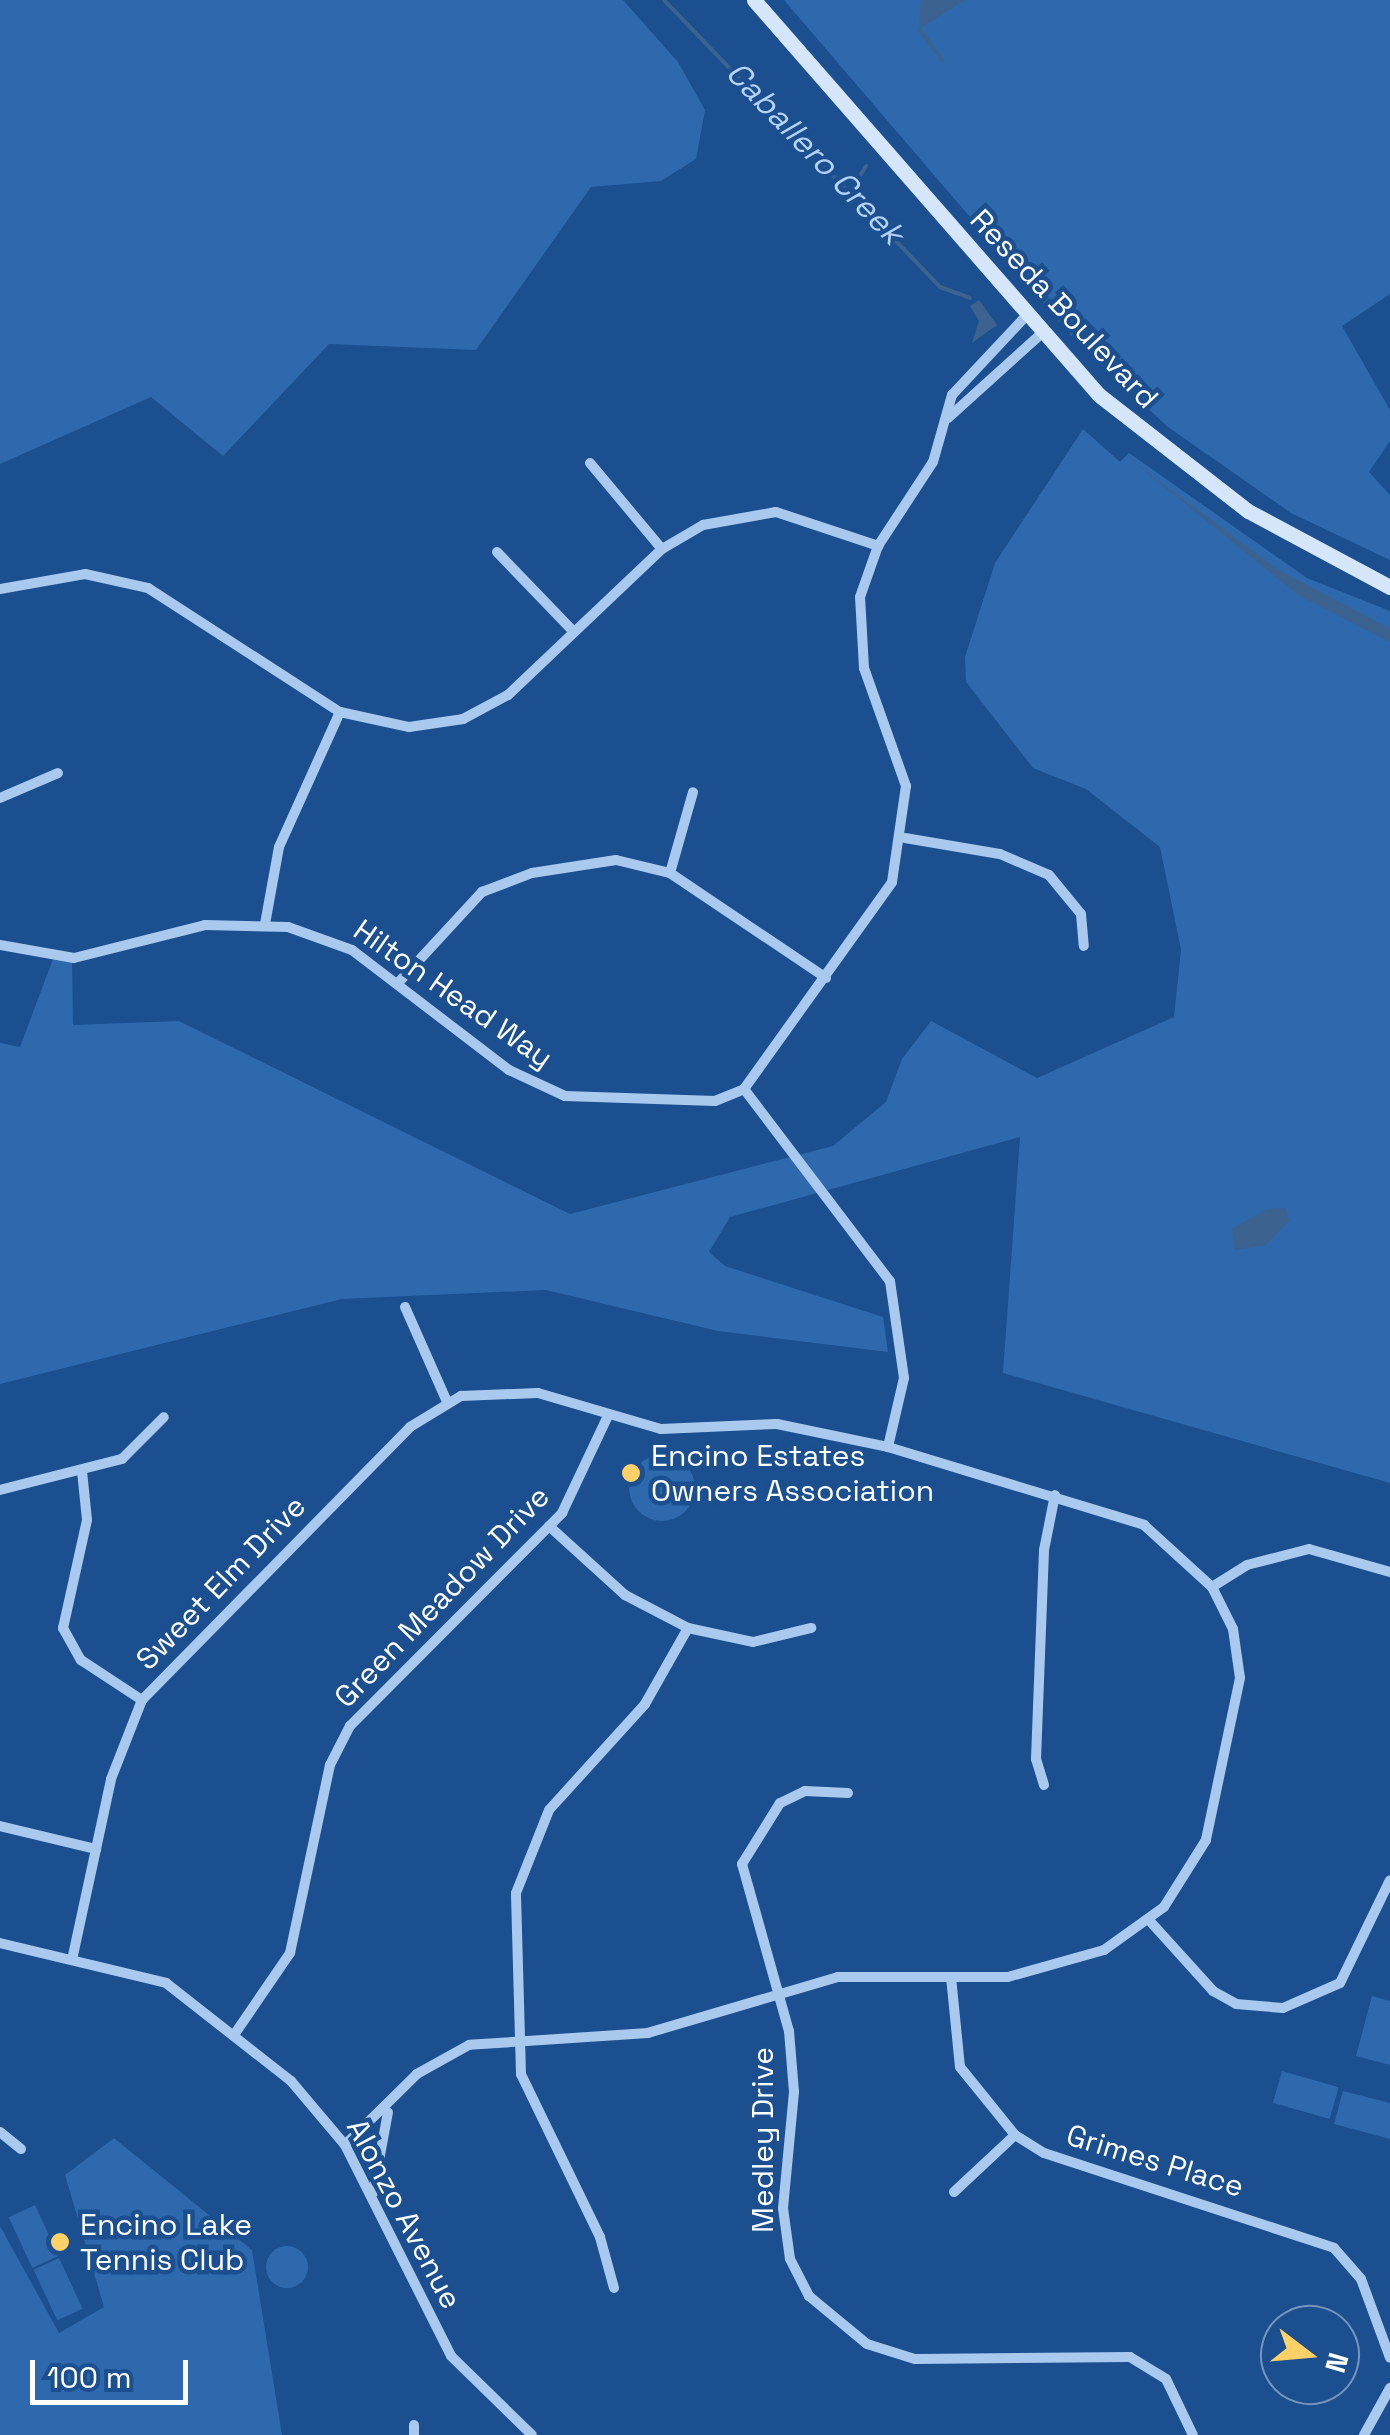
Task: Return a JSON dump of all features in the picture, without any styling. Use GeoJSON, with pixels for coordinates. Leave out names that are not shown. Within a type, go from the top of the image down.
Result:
{"type":"FeatureCollection","features":[{"type":"Feature","properties":{"kind":"main road","name":"Reseda Boulevard"},"geometry":{"type":"LineString","coordinates":[[754,0],[1041,334],[1195,476],[1390,586]]}},
{"type":"Feature","properties":{"kind":"street"},"geometry":{"type":"LineString","coordinates":[[888,1447],[904,1378],[895,1298],[882,1265],[827,1201],[744,1090],[892,882],[905,838],[902,768],[858,645],[860,597],[878,546],[926,475],[967,370],[1026,316]]}},
{"type":"Feature","properties":{"kind":"street"},"geometry":{"type":"LineString","coordinates":[[948,419],[1041,334]]}},
{"type":"Feature","properties":{"kind":"street"},"geometry":{"type":"LineString","coordinates":[[590,463],[662,549]]}},
{"type":"Feature","properties":{"kind":"street"},"geometry":{"type":"LineString","coordinates":[[0,589],[85,574],[148,588],[340,712],[409,727],[463,719],[508,696],[662,549],[723,518],[776,512],[878,546]]}},
{"type":"Feature","properties":{"kind":"street"},"geometry":{"type":"LineString","coordinates":[[497,552],[574,632]]}},
{"type":"Feature","properties":{"kind":"street"},"geometry":{"type":"LineString","coordinates":[[266,924],[280,847],[340,712]]}},
{"type":"Feature","properties":{"kind":"street"},"geometry":{"type":"LineString","coordinates":[[0,798],[58,773]]}},
{"type":"Feature","properties":{"kind":"street"},"geometry":{"type":"LineString","coordinates":[[670,873],[693,792]]}},
{"type":"Feature","properties":{"kind":"street"},"geometry":{"type":"LineString","coordinates":[[905,838],[1000,854],[1049,875],[1081,914],[1084,946]]}},
{"type":"Feature","properties":{"kind":"street"},"geometry":{"type":"LineString","coordinates":[[398,983],[450,918],[506,880],[616,860],[670,873],[826,978]]}},
{"type":"Feature","properties":{"kind":"street","name":"Hilton Head Way"},"geometry":{"type":"LineString","coordinates":[[0,944],[90,957],[206,925],[266,924],[336,942],[398,983],[509,1070],[565,1096],[715,1102],[744,1090]]}},
{"type":"Feature","properties":{"kind":"street"},"geometry":{"type":"LineString","coordinates":[[345,2145],[449,2052],[520,2040],[648,2032],[866,1972],[951,1977],[1060,1969],[1148,1920],[1195,1866],[1225,1762],[1240,1678],[1234,1628],[1212,1587],[1144,1525],[1055,1495],[807,1427],[681,1430],[607,1418],[515,1391],[447,1402],[406,1307]]}},
{"type":"Feature","properties":{"kind":"street","name":"Sweet Elm Drive"},"geometry":{"type":"LineString","coordinates":[[72,1960],[96,1849],[142,1700],[410,1427],[447,1402]]}},
{"type":"Feature","properties":{"kind":"street"},"geometry":{"type":"LineString","coordinates":[[0,1490],[122,1459],[164,1417]]}},
{"type":"Feature","properties":{"kind":"street","name":"Green Meadow Drive"},"geometry":{"type":"LineString","coordinates":[[236,2032],[290,1953],[330,1765],[350,1726],[549,1526],[584,1478],[607,1418]]}},
{"type":"Feature","properties":{"kind":"street"},"geometry":{"type":"LineString","coordinates":[[82,1472],[87,1520],[63,1628],[81,1660],[142,1700]]}},
{"type":"Feature","properties":{"kind":"street"},"geometry":{"type":"LineString","coordinates":[[1044,1785],[1036,1759],[1044,1550],[1055,1495]]}},
{"type":"Feature","properties":{"kind":"street"},"geometry":{"type":"LineString","coordinates":[[549,1526],[625,1596],[688,1628],[754,1642],[811,1628]]}},
{"type":"Feature","properties":{"kind":"street"},"geometry":{"type":"LineString","coordinates":[[1212,1587],[1247,1565],[1309,1549],[1390,1572]]}},
{"type":"Feature","properties":{"kind":"street"},"geometry":{"type":"LineString","coordinates":[[614,2288],[600,2237],[530,2107],[520,2040],[516,1894],[528,1850],[548,1810],[646,1704],[688,1628]]}},
{"type":"Feature","properties":{"kind":"street","name":"Medley Drive"},"geometry":{"type":"LineString","coordinates":[[848,1793],[805,1792],[780,1803],[747,1845],[742,1885],[779,1996],[794,2079],[786,2234],[817,2305],[867,2344],[915,2359],[1130,2358],[1166,2379],[1193,2435]]}},
{"type":"Feature","properties":{"kind":"street"},"geometry":{"type":"LineString","coordinates":[[0,1826],[96,1849]]}},
{"type":"Feature","properties":{"kind":"street"},"geometry":{"type":"LineString","coordinates":[[1148,1920],[1212,1991],[1236,2004],[1283,2008],[1340,1983],[1390,1880]]}},
{"type":"Feature","properties":{"kind":"street","name":"Alonzo Avenue"},"geometry":{"type":"LineString","coordinates":[[0,1943],[166,1983],[236,2032],[345,2145],[451,2356],[532,2435]]}},
{"type":"Feature","properties":{"kind":"street","name":"Grimes Place"},"geometry":{"type":"LineString","coordinates":[[951,1977],[960,2067],[1014,2135],[1044,2153],[1334,2248],[1361,2279],[1390,2358]]}},
{"type":"Feature","properties":{"kind":"street"},"geometry":{"type":"LineString","coordinates":[[372,2200],[391,2103]]}},
{"type":"Feature","properties":{"kind":"street"},"geometry":{"type":"LineString","coordinates":[[0,2132],[21,2149]]}},
{"type":"Feature","properties":{"kind":"street"},"geometry":{"type":"LineString","coordinates":[[954,2192],[1014,2135]]}},
{"type":"Feature","properties":{"kind":"street"},"geometry":{"type":"LineString","coordinates":[[1364,2435],[1390,2388]]}},
{"type":"Feature","properties":{"kind":"shaded area"},"geometry":{"type":"Polygon","coordinates":[[[0,0],[623,0],[678,62],[705,110],[696,159],[661,181],[591,187],[476,350],[329,344],[223,456],[151,397],[0,464],[0,0]]]}},
{"type":"Feature","properties":{"kind":"shaded area"},"geometry":{"type":"Polygon","coordinates":[[[784,0],[1390,0],[1390,294],[1342,326],[1390,410],[1390,441],[1369,472],[1390,495],[1390,560],[1291,513],[1168,427],[1083,349],[784,0]]]}},
{"type":"Feature","properties":{"kind":"shaded area"},"geometry":{"type":"Polygon","coordinates":[[[921,0],[955,0],[957,5],[919,29],[921,0]]]}},
{"type":"Feature","properties":{"kind":"shaded area"},"geometry":{"type":"Polygon","coordinates":[[[979,300],[997,325],[972,343],[979,321],[970,306],[979,300]]]}},
{"type":"Feature","properties":{"kind":"shaded area"},"geometry":{"type":"Polygon","coordinates":[[[1083,429],[1120,462],[1129,453],[1307,578],[1390,611],[1390,1483],[1003,1373],[1020,1137],[730,1217],[709,1252],[725,1266],[883,1317],[888,1352],[718,1331],[546,1290],[342,1299],[0,1384],[0,1043],[20,1047],[53,959],[72,960],[73,1025],[179,1021],[570,1214],[833,1146],[886,1102],[902,1059],[931,1021],[1037,1078],[1174,1017],[1181,950],[1160,847],[1086,789],[1033,768],[966,682],[965,657],[995,563],[1083,429]]]}},
{"type":"Feature","properties":{"kind":"shaded area"},"geometry":{"type":"Polygon","coordinates":[[[1127,457],[1277,569],[1390,629],[1390,642],[1298,595],[1127,457]]]}},
{"type":"Feature","properties":{"kind":"shaded area"},"geometry":{"type":"Polygon","coordinates":[[[1286,1208],[1289,1221],[1266,1245],[1235,1250],[1232,1229],[1267,1209],[1286,1208]]]}},
{"type":"Feature","properties":{"kind":"shaded area"},"geometry":{"type":"Polygon","coordinates":[[[662,1455],[685,1465],[695,1488],[685,1511],[662,1521],[639,1511],[629,1488],[639,1465],[662,1455]]]}},
{"type":"Feature","properties":{"kind":"shaded area"},"geometry":{"type":"Polygon","coordinates":[[[1372,1996],[1390,2001],[1390,2065],[1356,2056],[1372,1996]]]}},
{"type":"Feature","properties":{"kind":"shaded area"},"geometry":{"type":"Polygon","coordinates":[[[1282,2071],[1339,2087],[1330,2119],[1273,2103],[1282,2071]]]}},
{"type":"Feature","properties":{"kind":"shaded area"},"geometry":{"type":"Polygon","coordinates":[[[1343,2091],[1390,2103],[1390,2139],[1334,2124],[1343,2091]]]}},
{"type":"Feature","properties":{"kind":"shaded area"},"geometry":{"type":"Polygon","coordinates":[[[114,2138],[252,2250],[282,2435],[0,2435],[0,2226],[59,2333],[104,2307],[65,2175],[114,2138]]]}},
{"type":"Feature","properties":{"kind":"shaded area"},"geometry":{"type":"Polygon","coordinates":[[[35,2205],[59,2256],[32,2268],[9,2217],[35,2205]]]}},
{"type":"Feature","properties":{"kind":"shaded area"},"geometry":{"type":"Polygon","coordinates":[[[287,2246],[302,2252],[308,2267],[302,2282],[287,2288],[272,2282],[266,2267],[272,2252],[287,2246]]]}},
{"type":"Feature","properties":{"kind":"shaded area"},"geometry":{"type":"Polygon","coordinates":[[[59,2258],[83,2309],[57,2321],[34,2270],[59,2258]]]}},
{"type":"Feature","properties":{"kind":"waterway","name":"Caballero Creek"},"geometry":{"type":"LineString","coordinates":[[664,0],[940,287],[970,298]]}},
{"type":"Feature","properties":{"kind":"waterway"},"geometry":{"type":"LineString","coordinates":[[957,2],[962,0]]}},
{"type":"Feature","properties":{"kind":"waterway"},"geometry":{"type":"LineString","coordinates":[[919,29],[942,60]]}},
{"type":"Feature","properties":{"kind":"waterway"},"geometry":{"type":"LineString","coordinates":[[853,187],[866,166]]}},
{"type":"Feature","properties":{"kind":"place","name":"Encino Estates Owners Association"},"geometry":{"type":"Point","coordinates":[631,1473]}},
{"type":"Feature","properties":{"kind":"place","name":"Encino Lake Tennis Club"},"geometry":{"type":"Point","coordinates":[60,2242]}}]}
